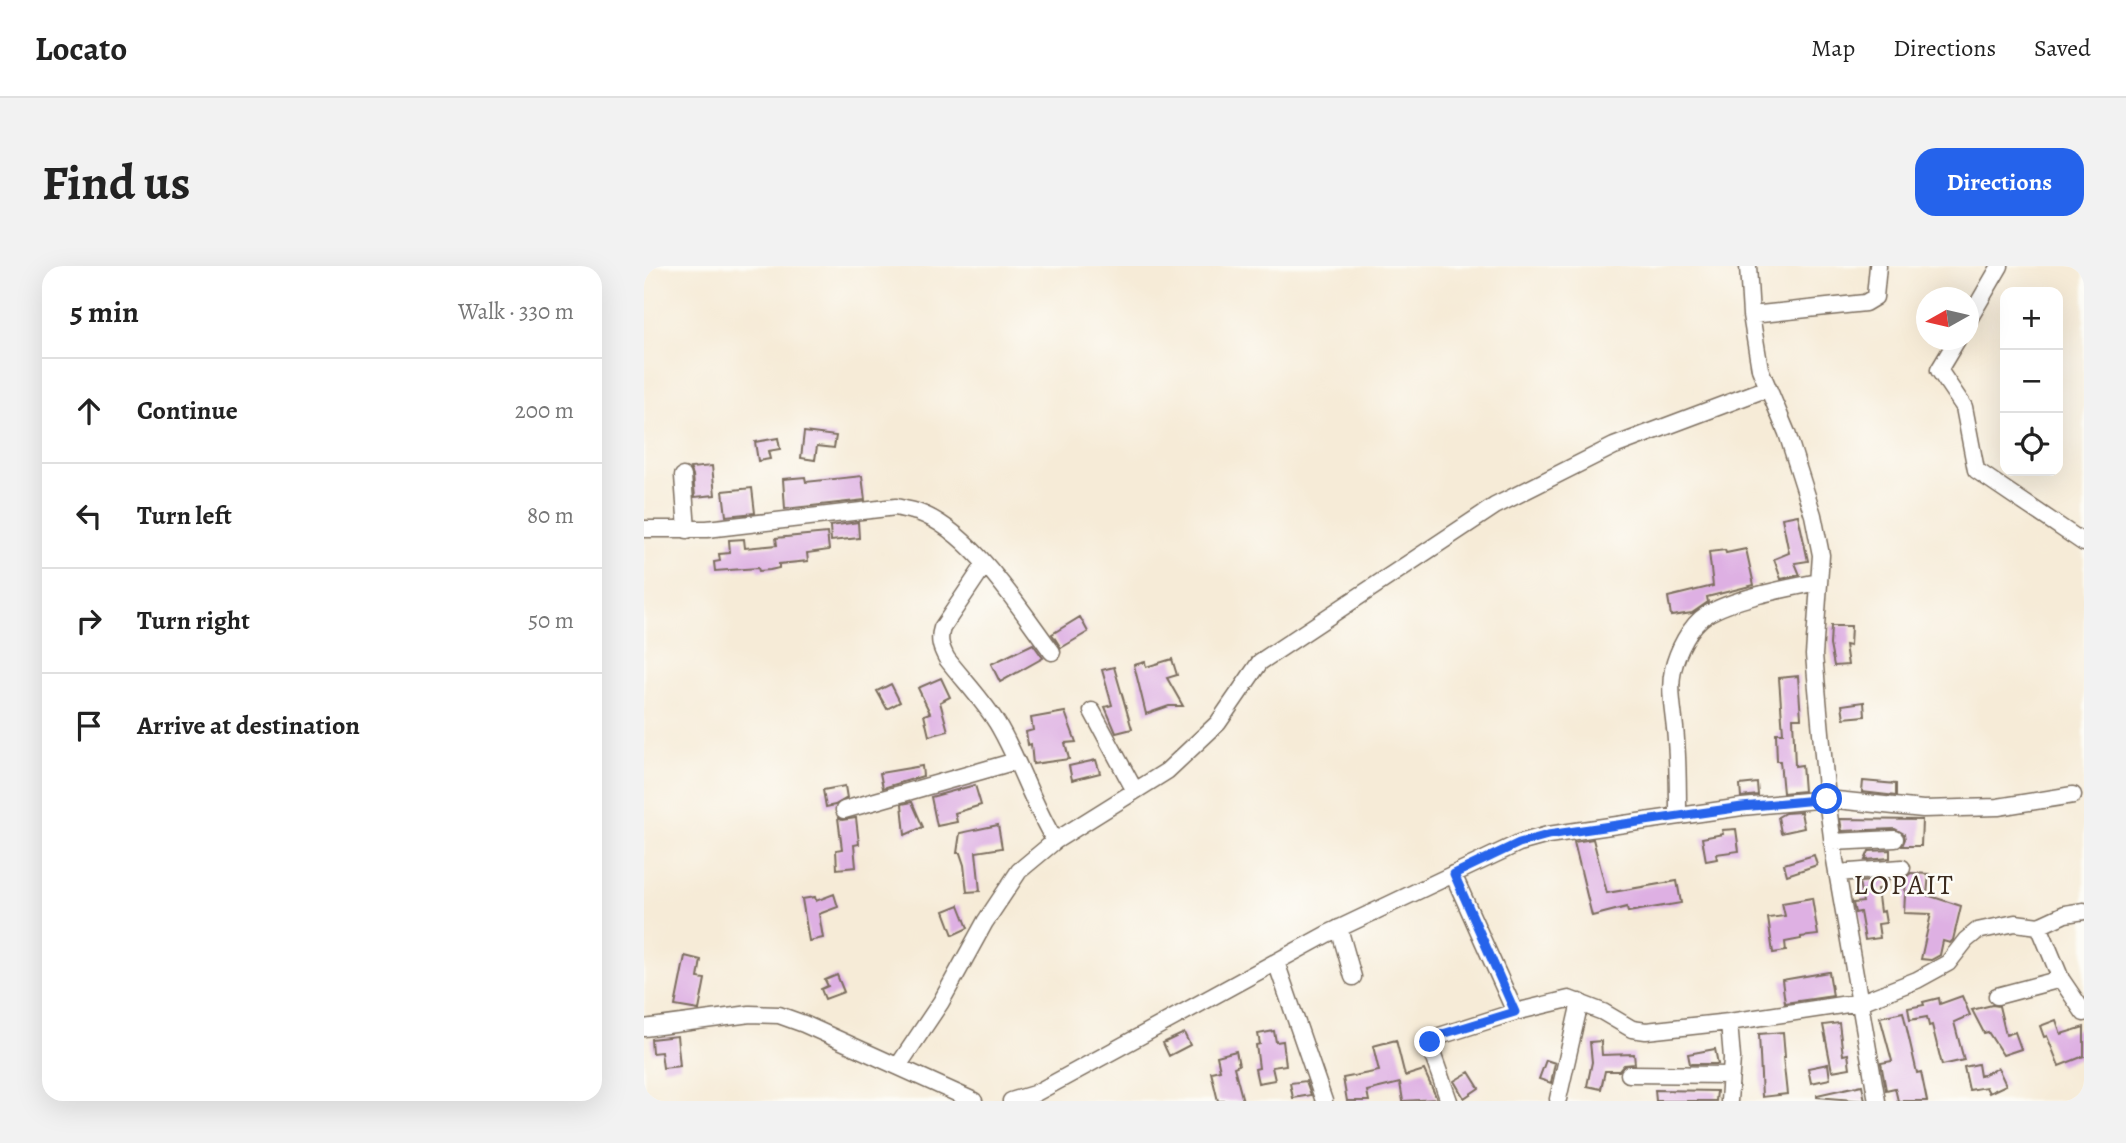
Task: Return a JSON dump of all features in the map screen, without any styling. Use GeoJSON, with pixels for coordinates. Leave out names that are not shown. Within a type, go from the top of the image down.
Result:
{"type":"FeatureCollection","features":[{"type":"Feature","properties":{"kind":"street"},"geometry":{"type":"LineString","coordinates":[[1748,266],[1751,315],[1760,369],[1787,432],[1813,515],[1821,555],[1814,655],[1827,799],[1837,873],[1877,1101]]}},
{"type":"Feature","properties":{"kind":"street"},"geometry":{"type":"LineString","coordinates":[[1751,315],[1865,303],[1875,297],[1878,266]]}},
{"type":"Feature","properties":{"kind":"street"},"geometry":{"type":"LineString","coordinates":[[1979,303],[2000,266]]}},
{"type":"Feature","properties":{"kind":"street"},"geometry":{"type":"LineString","coordinates":[[1951,350],[1939,370],[1964,407],[1976,470],[2084,543]]}},
{"type":"Feature","properties":{"kind":"street"},"geometry":{"type":"LineString","coordinates":[[898,1066],[941,1002],[985,922],[1019,871],[1055,841],[1167,771],[1218,723],[1260,662],[1495,506],[1614,446],[1768,388]]}},
{"type":"Feature","properties":{"kind":"street"},"geometry":{"type":"LineString","coordinates":[[683,477],[687,530]]}},
{"type":"Feature","properties":{"kind":"street"},"geometry":{"type":"LineString","coordinates":[[644,529],[687,530],[896,508],[918,512],[937,522],[967,545],[985,564],[1052,652]]}},
{"type":"Feature","properties":{"kind":"street"},"geometry":{"type":"LineString","coordinates":[[985,564],[942,628],[939,637],[947,659],[998,724],[1037,812],[1055,841]]}},
{"type":"Feature","properties":{"kind":"street"},"geometry":{"type":"LineString","coordinates":[[1678,815],[1673,670],[1696,624],[1706,615],[1752,598],[1780,589],[1819,582]]}},
{"type":"Feature","properties":{"kind":"street"},"geometry":{"type":"LineString","coordinates":[[1092,711],[1135,791]]}},
{"type":"Feature","properties":{"kind":"street"},"geometry":{"type":"LineString","coordinates":[[844,810],[1016,761]]}},
{"type":"Feature","properties":{"kind":"street"},"geometry":{"type":"LineString","coordinates":[[1011,1101],[1034,1094],[1339,928],[1519,843],[1548,835],[1678,815],[1827,799],[1933,809],[1998,807],[2073,795]]}},
{"type":"Feature","properties":{"kind":"street"},"geometry":{"type":"LineString","coordinates":[[1832,842],[1895,839]]}},
{"type":"Feature","properties":{"kind":"street"},"geometry":{"type":"LineString","coordinates":[[1837,873],[1902,868]]}},
{"type":"Feature","properties":{"kind":"street"},"geometry":{"type":"LineString","coordinates":[[1454,874],[1515,1012]]}},
{"type":"Feature","properties":{"kind":"street"},"geometry":{"type":"LineString","coordinates":[[1449,1101],[1430,1042],[1433,1038],[1515,1012],[1569,999],[1632,1029],[1646,1031],[1729,1022],[1861,1002],[1917,980],[1948,963],[1966,940],[1977,931],[2015,923],[2039,926],[2065,914],[2084,911]]}},
{"type":"Feature","properties":{"kind":"street"},"geometry":{"type":"LineString","coordinates":[[2039,926],[2061,979],[2084,1013]]}},
{"type":"Feature","properties":{"kind":"street"},"geometry":{"type":"LineString","coordinates":[[1339,928],[1353,978]]}},
{"type":"Feature","properties":{"kind":"street"},"geometry":{"type":"LineString","coordinates":[[1276,962],[1324,1101]]}},
{"type":"Feature","properties":{"kind":"street"},"geometry":{"type":"LineString","coordinates":[[1997,996],[2061,979]]}},
{"type":"Feature","properties":{"kind":"street"},"geometry":{"type":"LineString","coordinates":[[1558,1099],[1580,1002]]}},
{"type":"Feature","properties":{"kind":"street"},"geometry":{"type":"LineString","coordinates":[[644,1028],[750,1014],[779,1015],[969,1100]]}},
{"type":"Feature","properties":{"kind":"street"},"geometry":{"type":"LineString","coordinates":[[1729,1022],[1732,1043],[1729,1101]]}},
{"type":"Feature","properties":{"kind":"street"},"geometry":{"type":"LineString","coordinates":[[1629,1074],[1731,1075]]}},
{"type":"Feature","properties":{"kind":"building"},"geometry":{"type":"Polygon","coordinates":[[[804,432],[836,436],[834,448],[817,446],[815,460],[801,458],[804,432]]]}},
{"type":"Feature","properties":{"kind":"building"},"geometry":{"type":"Polygon","coordinates":[[[778,438],[780,449],[768,451],[770,459],[758,461],[755,442],[778,438]]]}},
{"type":"Feature","properties":{"kind":"building"},"geometry":{"type":"Polygon","coordinates":[[[712,466],[715,495],[695,497],[690,468],[712,466]]]}},
{"type":"Feature","properties":{"kind":"building"},"geometry":{"type":"Polygon","coordinates":[[[862,476],[865,500],[785,509],[783,479],[805,477],[806,482],[862,476]]]}},
{"type":"Feature","properties":{"kind":"building"},"geometry":{"type":"Polygon","coordinates":[[[752,488],[755,513],[726,516],[723,491],[752,488]]]}},
{"type":"Feature","properties":{"kind":"building"},"geometry":{"type":"Polygon","coordinates":[[[1798,515],[1808,561],[1795,563],[1800,575],[1781,579],[1774,559],[1789,553],[1782,518],[1798,515]]]}},
{"type":"Feature","properties":{"kind":"building"},"geometry":{"type":"Polygon","coordinates":[[[858,522],[859,538],[831,541],[830,526],[858,522]]]}},
{"type":"Feature","properties":{"kind":"building"},"geometry":{"type":"Polygon","coordinates":[[[827,533],[829,550],[807,553],[808,561],[779,564],[779,568],[770,570],[759,571],[758,568],[715,571],[714,562],[720,561],[719,554],[730,553],[729,540],[744,539],[745,548],[777,545],[776,538],[827,533]]]}},
{"type":"Feature","properties":{"kind":"building"},"geometry":{"type":"Polygon","coordinates":[[[1746,549],[1754,585],[1707,597],[1708,602],[1692,613],[1671,616],[1668,597],[1713,586],[1709,552],[1725,550],[1726,553],[1746,549]]]}},
{"type":"Feature","properties":{"kind":"building"},"geometry":{"type":"Polygon","coordinates":[[[1080,617],[1088,632],[1061,648],[1052,634],[1080,617]]]}},
{"type":"Feature","properties":{"kind":"building"},"geometry":{"type":"Polygon","coordinates":[[[1831,626],[1851,626],[1850,646],[1845,645],[1848,665],[1834,666],[1830,645],[1831,626]]]}},
{"type":"Feature","properties":{"kind":"building"},"geometry":{"type":"Polygon","coordinates":[[[1033,644],[1043,658],[1000,682],[991,664],[1033,644]]]}},
{"type":"Feature","properties":{"kind":"building"},"geometry":{"type":"Polygon","coordinates":[[[1172,659],[1177,675],[1167,678],[1183,706],[1169,706],[1146,714],[1134,665],[1145,662],[1146,667],[1172,659]]]}},
{"type":"Feature","properties":{"kind":"building"},"geometry":{"type":"Polygon","coordinates":[[[1114,667],[1132,729],[1116,733],[1105,707],[1112,705],[1102,670],[1114,667]]]}},
{"type":"Feature","properties":{"kind":"building"},"geometry":{"type":"Polygon","coordinates":[[[1798,676],[1801,718],[1793,718],[1795,766],[1802,765],[1804,791],[1783,793],[1780,761],[1777,761],[1776,733],[1783,733],[1779,678],[1798,676]]]}},
{"type":"Feature","properties":{"kind":"building"},"geometry":{"type":"Polygon","coordinates":[[[941,678],[950,697],[940,702],[948,731],[929,736],[924,715],[930,713],[918,688],[941,678]]]}},
{"type":"Feature","properties":{"kind":"building"},"geometry":{"type":"Polygon","coordinates":[[[891,684],[900,702],[887,709],[877,691],[891,684]]]}},
{"type":"Feature","properties":{"kind":"building"},"geometry":{"type":"Polygon","coordinates":[[[1864,702],[1865,716],[1844,718],[1842,705],[1864,702]]]}},
{"type":"Feature","properties":{"kind":"building"},"geometry":{"type":"Polygon","coordinates":[[[1065,712],[1076,742],[1065,743],[1069,759],[1033,764],[1031,744],[1028,745],[1026,732],[1033,730],[1031,718],[1065,712]]]}},
{"type":"Feature","properties":{"kind":"building"},"geometry":{"type":"Polygon","coordinates":[[[1096,760],[1100,773],[1072,780],[1069,766],[1096,760]]]}},
{"type":"Feature","properties":{"kind":"building"},"geometry":{"type":"Polygon","coordinates":[[[922,766],[923,776],[883,788],[880,773],[922,766]]]}},
{"type":"Feature","properties":{"kind":"building"},"geometry":{"type":"Polygon","coordinates":[[[1863,781],[1896,784],[1896,796],[1862,792],[1863,781]]]}},
{"type":"Feature","properties":{"kind":"building"},"geometry":{"type":"Polygon","coordinates":[[[1757,783],[1758,795],[1741,797],[1740,785],[1757,783]]]}},
{"type":"Feature","properties":{"kind":"building"},"geometry":{"type":"Polygon","coordinates":[[[975,785],[981,805],[955,813],[957,822],[937,826],[931,797],[975,785]]]}},
{"type":"Feature","properties":{"kind":"building"},"geometry":{"type":"Polygon","coordinates":[[[845,786],[847,798],[826,807],[823,790],[845,786]]]}},
{"type":"Feature","properties":{"kind":"building"},"geometry":{"type":"Polygon","coordinates":[[[912,802],[923,827],[905,835],[902,804],[912,802]]]}},
{"type":"Feature","properties":{"kind":"building"},"geometry":{"type":"Polygon","coordinates":[[[1801,812],[1804,828],[1781,833],[1778,817],[1785,813],[1801,812]]]}},
{"type":"Feature","properties":{"kind":"building"},"geometry":{"type":"Polygon","coordinates":[[[838,818],[856,818],[859,844],[854,845],[856,867],[837,869],[836,850],[842,849],[838,818]]]}},
{"type":"Feature","properties":{"kind":"building"},"geometry":{"type":"Polygon","coordinates":[[[1840,819],[1922,820],[1921,846],[1902,846],[1904,834],[1895,829],[1842,831],[1840,819]]]}},
{"type":"Feature","properties":{"kind":"building"},"geometry":{"type":"Polygon","coordinates":[[[998,825],[1002,848],[976,852],[980,891],[967,892],[964,865],[960,853],[957,853],[960,833],[998,825]]]}},
{"type":"Feature","properties":{"kind":"building"},"geometry":{"type":"Polygon","coordinates":[[[1736,829],[1739,851],[1716,854],[1717,859],[1706,861],[1702,838],[1723,834],[1722,830],[1736,829]]]}},
{"type":"Feature","properties":{"kind":"building"},"geometry":{"type":"Polygon","coordinates":[[[1593,839],[1607,893],[1677,881],[1681,903],[1628,912],[1627,907],[1592,916],[1574,842],[1593,839]]]}},
{"type":"Feature","properties":{"kind":"building"},"geometry":{"type":"Polygon","coordinates":[[[1890,850],[1890,858],[1865,860],[1869,851],[1890,850]]]}},
{"type":"Feature","properties":{"kind":"building"},"geometry":{"type":"Polygon","coordinates":[[[1814,855],[1817,865],[1787,875],[1784,864],[1814,855]]]}},
{"type":"Feature","properties":{"kind":"building"},"geometry":{"type":"Polygon","coordinates":[[[1911,873],[1929,874],[1927,895],[1961,906],[1953,940],[1950,943],[1943,941],[1940,955],[1931,960],[1921,959],[1931,914],[1904,913],[1906,877],[1911,873]]]}},
{"type":"Feature","properties":{"kind":"building"},"geometry":{"type":"Polygon","coordinates":[[[1889,880],[1883,889],[1877,889],[1880,912],[1884,911],[1886,923],[1878,924],[1880,938],[1865,940],[1860,912],[1855,913],[1853,903],[1863,902],[1859,882],[1889,880]]]}},
{"type":"Feature","properties":{"kind":"building"},"geometry":{"type":"Polygon","coordinates":[[[834,894],[838,907],[819,914],[823,938],[809,941],[802,899],[815,897],[816,901],[834,894]]]}},
{"type":"Feature","properties":{"kind":"building"},"geometry":{"type":"Polygon","coordinates":[[[1812,898],[1818,935],[1785,942],[1786,951],[1773,953],[1768,918],[1785,916],[1782,903],[1812,898]]]}},
{"type":"Feature","properties":{"kind":"building"},"geometry":{"type":"Polygon","coordinates":[[[959,905],[968,928],[953,935],[944,911],[959,905]]]}},
{"type":"Feature","properties":{"kind":"building"},"geometry":{"type":"Polygon","coordinates":[[[685,956],[701,960],[698,978],[705,979],[699,1010],[675,1006],[685,956]]]}},
{"type":"Feature","properties":{"kind":"building"},"geometry":{"type":"Polygon","coordinates":[[[1829,972],[1833,996],[1785,1003],[1782,980],[1829,972]]]}},
{"type":"Feature","properties":{"kind":"building"},"geometry":{"type":"Polygon","coordinates":[[[837,975],[844,992],[825,999],[821,989],[828,986],[825,980],[837,975]]]}},
{"type":"Feature","properties":{"kind":"building"},"geometry":{"type":"Polygon","coordinates":[[[1962,996],[1970,1015],[1954,1022],[1964,1060],[1942,1065],[1932,1025],[1929,1026],[1927,1017],[1910,1020],[1908,1008],[1939,998],[1940,1004],[1962,996]]]}},
{"type":"Feature","properties":{"kind":"building"},"geometry":{"type":"Polygon","coordinates":[[[1999,1006],[2006,1035],[2015,1032],[2021,1049],[2003,1055],[1988,1032],[1984,1033],[1972,1010],[1999,1006]]]}},
{"type":"Feature","properties":{"kind":"building"},"geometry":{"type":"Polygon","coordinates":[[[1903,1012],[1917,1073],[1921,1072],[1927,1101],[1898,1101],[1895,1088],[1886,1090],[1881,1063],[1892,1061],[1880,1017],[1903,1012]]]}},
{"type":"Feature","properties":{"kind":"building"},"geometry":{"type":"Polygon","coordinates":[[[2056,1020],[2061,1034],[2084,1027],[2084,1056],[2059,1066],[2040,1026],[2056,1020]]]}},
{"type":"Feature","properties":{"kind":"building"},"geometry":{"type":"Polygon","coordinates":[[[1839,1023],[1843,1055],[1848,1054],[1850,1068],[1832,1071],[1823,1025],[1839,1023]]]}},
{"type":"Feature","properties":{"kind":"building"},"geometry":{"type":"Polygon","coordinates":[[[1274,1031],[1276,1042],[1283,1041],[1286,1065],[1272,1067],[1275,1080],[1258,1083],[1255,1069],[1259,1068],[1256,1045],[1260,1044],[1258,1034],[1274,1031]]]}},
{"type":"Feature","properties":{"kind":"building"},"geometry":{"type":"Polygon","coordinates":[[[1783,1032],[1787,1094],[1762,1097],[1759,1034],[1783,1032]]]}},
{"type":"Feature","properties":{"kind":"building"},"geometry":{"type":"Polygon","coordinates":[[[1184,1033],[1190,1045],[1169,1056],[1163,1043],[1184,1033]]]}},
{"type":"Feature","properties":{"kind":"building"},"geometry":{"type":"Polygon","coordinates":[[[677,1036],[680,1066],[663,1068],[661,1052],[652,1053],[651,1039],[677,1036]]]}},
{"type":"Feature","properties":{"kind":"building"},"geometry":{"type":"Polygon","coordinates":[[[1396,1040],[1405,1076],[1424,1070],[1437,1099],[1403,1101],[1400,1083],[1367,1091],[1369,1101],[1347,1101],[1343,1078],[1379,1071],[1373,1046],[1396,1040]]]}},
{"type":"Feature","properties":{"kind":"building"},"geometry":{"type":"Polygon","coordinates":[[[1601,1041],[1602,1055],[1634,1054],[1635,1064],[1624,1065],[1619,1071],[1605,1071],[1601,1089],[1587,1086],[1592,1062],[1590,1042],[1601,1041]]]}},
{"type":"Feature","properties":{"kind":"building"},"geometry":{"type":"Polygon","coordinates":[[[1715,1049],[1718,1064],[1690,1064],[1688,1054],[1715,1049]]]}},
{"type":"Feature","properties":{"kind":"building"},"geometry":{"type":"Polygon","coordinates":[[[1236,1051],[1239,1065],[1234,1067],[1243,1101],[1218,1101],[1211,1072],[1220,1070],[1217,1056],[1236,1051]]]}},
{"type":"Feature","properties":{"kind":"building"},"geometry":{"type":"Polygon","coordinates":[[[1546,1060],[1555,1063],[1551,1083],[1539,1079],[1546,1060]]]}},
{"type":"Feature","properties":{"kind":"building"},"geometry":{"type":"Polygon","coordinates":[[[1828,1064],[1830,1079],[1811,1083],[1808,1068],[1828,1064]]]}},
{"type":"Feature","properties":{"kind":"building"},"geometry":{"type":"Polygon","coordinates":[[[1978,1064],[1980,1076],[1998,1068],[2006,1085],[1989,1093],[1986,1087],[1969,1090],[1964,1067],[1978,1064]]]}},
{"type":"Feature","properties":{"kind":"building"},"geometry":{"type":"Polygon","coordinates":[[[1469,1072],[1479,1088],[1464,1098],[1454,1081],[1469,1072]]]}},
{"type":"Feature","properties":{"kind":"building"},"geometry":{"type":"Polygon","coordinates":[[[1306,1081],[1311,1095],[1293,1098],[1290,1083],[1306,1081]]]}},
{"type":"Feature","properties":{"kind":"building"},"geometry":{"type":"Polygon","coordinates":[[[1862,1085],[1865,1101],[1817,1097],[1817,1095],[1862,1085]]]}},
{"type":"Feature","properties":{"kind":"building"},"geometry":{"type":"Polygon","coordinates":[[[1655,1090],[1717,1091],[1716,1101],[1656,1101],[1655,1090]]]}},
{"type":"Feature","properties":{"kind":"district","name":"LOPAIT"},"geometry":{"type":"Point","coordinates":[1904,885]}},
{"type":"Feature","properties":{"kind":"route"},"geometry":{"type":"LineString","coordinates":[[1430,1042],[1436,1036],[1515,1012],[1454,874],[1519,843],[1576,829],[1742,807],[1827,799]]}}]}
